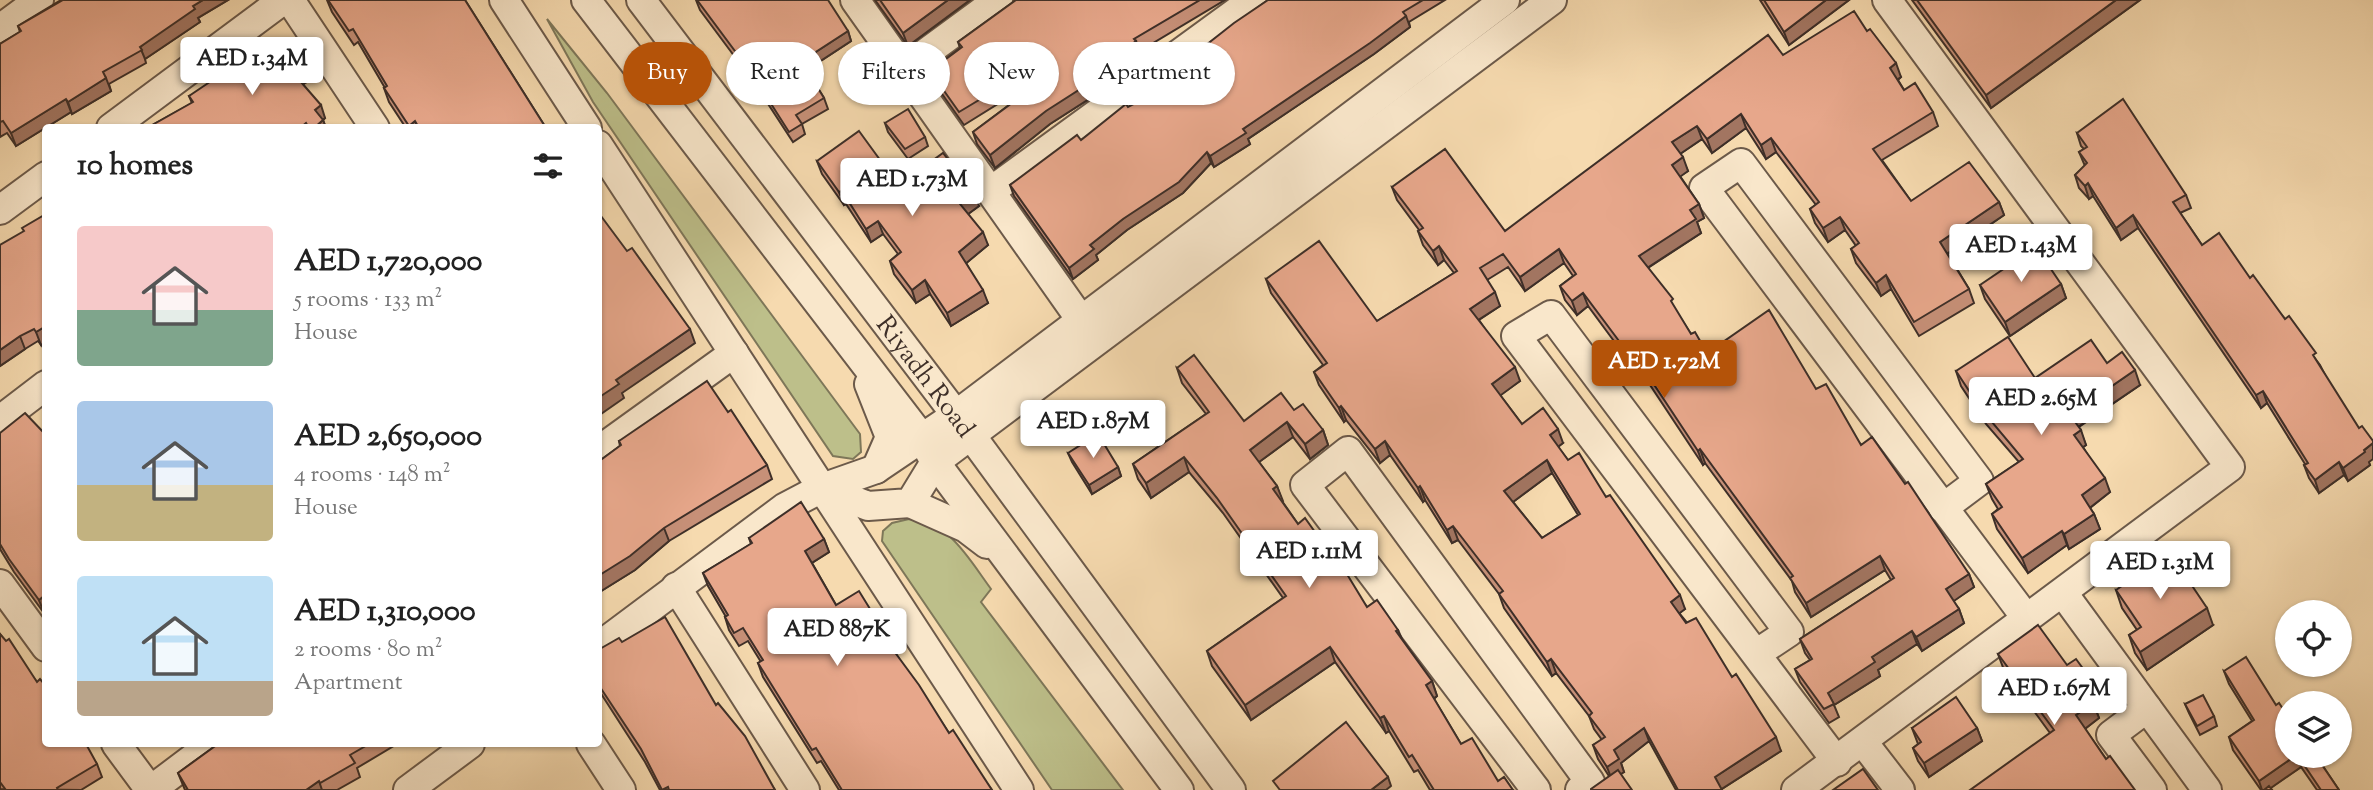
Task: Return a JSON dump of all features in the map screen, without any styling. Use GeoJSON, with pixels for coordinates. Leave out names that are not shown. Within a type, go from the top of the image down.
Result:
{"type":"FeatureCollection","features":[{"type":"Feature","properties":{"kind":"street"},"geometry":{"type":"LineString","coordinates":[[0,29],[39,0]]}},
{"type":"Feature","properties":{"kind":"street"},"geometry":{"type":"LineString","coordinates":[[116,124],[283,0]]}},
{"type":"Feature","properties":{"kind":"street"},"geometry":{"type":"LineString","coordinates":[[290,0],[371,124]]}},
{"type":"Feature","properties":{"kind":"street"},"geometry":{"type":"LineString","coordinates":[[504,0],[584,124]]}},
{"type":"Feature","properties":{"kind":"street"},"geometry":{"type":"LineString","coordinates":[[586,0],[929,450],[1179,790]]}},
{"type":"Feature","properties":{"kind":"street","name":"Riyadh Road"},"geometry":{"type":"LineString","coordinates":[[641,0],[964,426],[1231,790]]}},
{"type":"Feature","properties":{"kind":"street"},"geometry":{"type":"LineString","coordinates":[[855,0],[885,42]]}},
{"type":"Feature","properties":{"kind":"street"},"geometry":{"type":"LineString","coordinates":[[941,42],[998,0]]}},
{"type":"Feature","properties":{"kind":"street"},"geometry":{"type":"LineString","coordinates":[[991,191],[1253,0]]}},
{"type":"Feature","properties":{"kind":"street"},"geometry":{"type":"LineString","coordinates":[[602,644],[784,508],[929,450],[1552,0]]}},
{"type":"Feature","properties":{"kind":"street"},"geometry":{"type":"LineString","coordinates":[[1796,790],[2230,467],[1887,0]]}},
{"type":"Feature","properties":{"kind":"street"},"geometry":{"type":"LineString","coordinates":[[964,426],[1081,320],[1503,1]]}},
{"type":"Feature","properties":{"kind":"street"},"geometry":{"type":"LineString","coordinates":[[930,105],[1081,320]]}},
{"type":"Feature","properties":{"kind":"street"},"geometry":{"type":"LineString","coordinates":[[602,151],[734,353],[836,487],[1019,790]]}},
{"type":"Feature","properties":{"kind":"street"},"geometry":{"type":"LineString","coordinates":[[1943,508],[1979,481],[1741,163],[1704,188],[1943,508],[2027,619]]}},
{"type":"Feature","properties":{"kind":"street"},"geometry":{"type":"LineString","coordinates":[[4,198],[42,178]]}},
{"type":"Feature","properties":{"kind":"street"},"geometry":{"type":"LineString","coordinates":[[1756,654],[1789,632],[1551,315],[1516,335],[1837,762]]}},
{"type":"Feature","properties":{"kind":"street"},"geometry":{"type":"LineString","coordinates":[[602,448],[734,353]]}},
{"type":"Feature","properties":{"kind":"street"},"geometry":{"type":"LineString","coordinates":[[858,356],[890,437],[876,470]]}},
{"type":"Feature","properties":{"kind":"street"},"geometry":{"type":"LineString","coordinates":[[0,420],[42,390]]}},
{"type":"Feature","properties":{"kind":"street"},"geometry":{"type":"LineString","coordinates":[[910,503],[929,450]]}},
{"type":"Feature","properties":{"kind":"street"},"geometry":{"type":"LineString","coordinates":[[1536,790],[1305,485],[1348,451],[1590,782],[1580,790]]}},
{"type":"Feature","properties":{"kind":"street"},"geometry":{"type":"LineString","coordinates":[[836,487],[867,506],[910,503],[966,528],[1011,562]]}},
{"type":"Feature","properties":{"kind":"street"},"geometry":{"type":"LineString","coordinates":[[0,584],[42,641]]}},
{"type":"Feature","properties":{"kind":"street"},"geometry":{"type":"LineString","coordinates":[[676,587],[805,790]]}},
{"type":"Feature","properties":{"kind":"street"},"geometry":{"type":"LineString","coordinates":[[2063,593],[2207,790]]}},
{"type":"Feature","properties":{"kind":"street"},"geometry":{"type":"LineString","coordinates":[[2147,708],[2111,735],[2152,790]]}},
{"type":"Feature","properties":{"kind":"street"},"geometry":{"type":"LineString","coordinates":[[1863,741],[1900,790]]}},
{"type":"Feature","properties":{"kind":"street"},"geometry":{"type":"LineString","coordinates":[[118,747],[150,790],[208,747]]}},
{"type":"Feature","properties":{"kind":"street"},"geometry":{"type":"LineString","coordinates":[[408,790],[466,747]]}},
{"type":"Feature","properties":{"kind":"street"},"geometry":{"type":"LineString","coordinates":[[593,747],[621,790]]}},
{"type":"Feature","properties":{"kind":"green space"},"geometry":{"type":"Polygon","coordinates":[[[547,19],[607,93],[860,434],[861,452],[853,459],[833,456],[593,102],[547,19]]]}},
{"type":"Feature","properties":{"kind":"green space"},"geometry":{"type":"Polygon","coordinates":[[[909,519],[936,527],[947,534],[966,554],[991,589],[981,602],[1123,790],[1052,790],[882,541],[883,531],[892,523],[909,519]]]}},
{"type":"Feature","properties":{"kind":"building"},"geometry":{"type":"Polygon","coordinates":[[[63,0],[203,0],[193,6],[195,9],[140,47],[142,50],[103,72],[106,78],[11,133],[3,121],[0,122],[0,44],[21,31],[18,26],[63,0]]]}},
{"type":"Feature","properties":{"kind":"building"},"geometry":{"type":"Polygon","coordinates":[[[328,0],[465,0],[543,124],[417,124],[415,121],[408,124],[384,88],[387,86],[353,29],[349,31],[328,0]]]}},
{"type":"Feature","properties":{"kind":"building"},"geometry":{"type":"Polygon","coordinates":[[[697,0],[828,0],[848,31],[824,47],[824,42],[728,42],[697,0]]]}},
{"type":"Feature","properties":{"kind":"building"},"geometry":{"type":"Polygon","coordinates":[[[880,0],[948,0],[903,33],[880,0]]]}},
{"type":"Feature","properties":{"kind":"building"},"geometry":{"type":"Polygon","coordinates":[[[1016,0],[1200,0],[1134,39],[1135,42],[1073,42],[1073,94],[1059,103],[1059,42],[964,42],[964,105],[971,105],[959,112],[950,99],[950,56],[962,47],[958,42],[1016,0]]]}},
{"type":"Feature","properties":{"kind":"building"},"geometry":{"type":"Polygon","coordinates":[[[1268,0],[1423,0],[1403,12],[1406,16],[1370,43],[1243,129],[1246,133],[1210,156],[1207,152],[1179,182],[1123,219],[1090,245],[1094,249],[1069,268],[1010,185],[1077,135],[1081,140],[1125,105],[1235,105],[1235,42],[1210,42],[1268,0]]]}},
{"type":"Feature","properties":{"kind":"building"},"geometry":{"type":"Polygon","coordinates":[[[1764,0],[1826,0],[1784,32],[1764,0]]]}},
{"type":"Feature","properties":{"kind":"building"},"geometry":{"type":"Polygon","coordinates":[[[1917,0],[2116,0],[1986,95],[1917,0]]]}},
{"type":"Feature","properties":{"kind":"building"},"geometry":{"type":"Polygon","coordinates":[[[1854,11],[1867,31],[1870,29],[1896,63],[1890,68],[1904,90],[1915,83],[1933,112],[1873,149],[1911,201],[1969,162],[1999,202],[1940,242],[1969,289],[1914,322],[1886,275],[1876,283],[1851,249],[1859,243],[1840,217],[1823,228],[1810,209],[1819,202],[1771,138],[1761,145],[1741,114],[1707,139],[1697,126],[1672,142],[1683,157],[1672,165],[1699,204],[1690,210],[1696,219],[1639,256],[1673,299],[1671,301],[1691,334],[1695,332],[1707,353],[1769,310],[1816,389],[1826,384],[1861,445],[1872,437],[1905,484],[1908,482],[1969,574],[1946,589],[1959,609],[1916,637],[1912,631],[1872,657],[1875,662],[1828,693],[1834,704],[1824,709],[1795,669],[1812,659],[1800,639],[1894,578],[1880,556],[1806,603],[1790,578],[1793,576],[1700,449],[1698,451],[1637,359],[1634,361],[1583,293],[1572,301],[1560,286],[1576,274],[1559,249],[1520,277],[1503,254],[1480,268],[1495,292],[1470,309],[1515,367],[1492,384],[1522,424],[1543,408],[1558,429],[1550,435],[1568,460],[1579,453],[1606,497],[1610,495],[1680,595],[1671,602],[1686,623],[1696,618],[1732,677],[1736,674],[1776,737],[1715,777],[1722,790],[1678,790],[1644,728],[1614,750],[1619,759],[1607,767],[1593,745],[1605,737],[1589,716],[1592,713],[1551,659],[1547,662],[1499,594],[1503,591],[1453,526],[1447,530],[1420,486],[1418,488],[1385,441],[1375,449],[1341,406],[1339,408],[1314,372],[1327,363],[1266,279],[1319,241],[1377,321],[1457,271],[1439,246],[1433,251],[1418,231],[1423,228],[1392,187],[1445,149],[1505,231],[1768,35],[1783,55],[1854,11]],[[1547,460],[1504,491],[1542,538],[1580,514],[1547,460]]]}},
{"type":"Feature","properties":{"kind":"building"},"geometry":{"type":"Polygon","coordinates":[[[287,40],[302,70],[294,74],[321,105],[315,110],[323,120],[318,124],[154,124],[193,102],[189,96],[226,71],[287,40]]]}},
{"type":"Feature","properties":{"kind":"building"},"geometry":{"type":"Polygon","coordinates":[[[2123,99],[2186,195],[2173,202],[2202,245],[2219,233],[2250,278],[2253,275],[2285,319],[2289,316],[2316,353],[2313,355],[2359,428],[2362,426],[2373,441],[2365,452],[2343,468],[2339,462],[2315,480],[2304,465],[2308,463],[2263,391],[2256,395],[2133,215],[2116,228],[2088,183],[2085,186],[2075,175],[2087,163],[2079,152],[2087,147],[2077,133],[2123,99]]]}},
{"type":"Feature","properties":{"kind":"building"},"geometry":{"type":"Polygon","coordinates":[[[772,105],[812,105],[796,115],[802,124],[789,132],[772,105]]]}},
{"type":"Feature","properties":{"kind":"building"},"geometry":{"type":"Polygon","coordinates":[[[1009,105],[1055,105],[990,155],[973,132],[1009,105]]]}},
{"type":"Feature","properties":{"kind":"building"},"geometry":{"type":"Polygon","coordinates":[[[908,109],[925,137],[905,149],[885,123],[908,109]]]}},
{"type":"Feature","properties":{"kind":"building"},"geometry":{"type":"Polygon","coordinates":[[[859,131],[910,201],[932,184],[921,169],[943,153],[974,193],[960,204],[983,232],[959,252],[983,290],[947,313],[925,280],[912,290],[890,261],[901,252],[878,221],[866,229],[842,191],[839,192],[817,161],[859,131]]]}},
{"type":"Feature","properties":{"kind":"building"},"geometry":{"type":"Polygon","coordinates":[[[42,216],[42,328],[20,336],[0,350],[0,245],[24,231],[22,228],[42,216]]]}},
{"type":"Feature","properties":{"kind":"building"},"geometry":{"type":"Polygon","coordinates":[[[602,217],[627,251],[632,248],[690,329],[616,380],[619,384],[602,395],[602,217]]]}},
{"type":"Feature","properties":{"kind":"building"},"geometry":{"type":"Polygon","coordinates":[[[2036,247],[2061,284],[2005,322],[1980,285],[2036,247]]]}},
{"type":"Feature","properties":{"kind":"building"},"geometry":{"type":"Polygon","coordinates":[[[2008,337],[2035,378],[2091,340],[2107,363],[2122,352],[2135,370],[2070,415],[2081,430],[2074,435],[2105,478],[2082,495],[2094,514],[2064,534],[2062,531],[2022,558],[1992,514],[2002,507],[1986,484],[2023,459],[1981,409],[1956,371],[2008,337]]]}},
{"type":"Feature","properties":{"kind":"building"},"geometry":{"type":"Polygon","coordinates":[[[1194,355],[1244,421],[1281,393],[1294,410],[1303,404],[1323,430],[1305,444],[1287,422],[1250,450],[1277,486],[1273,489],[1298,524],[1305,518],[1337,563],[1339,561],[1367,607],[1377,600],[1432,681],[1426,685],[1461,744],[1472,738],[1498,781],[1504,777],[1513,790],[1434,790],[1412,755],[1409,757],[1384,716],[1380,718],[1330,647],[1245,705],[1207,651],[1286,596],[1217,498],[1184,457],[1146,483],[1133,464],[1209,412],[1177,368],[1194,355]]]}},
{"type":"Feature","properties":{"kind":"building"},"geometry":{"type":"Polygon","coordinates":[[[707,381],[728,412],[731,410],[767,465],[664,528],[630,556],[602,574],[602,459],[621,445],[619,441],[707,381]]]}},
{"type":"Feature","properties":{"kind":"building"},"geometry":{"type":"Polygon","coordinates":[[[25,413],[42,431],[42,598],[39,600],[0,544],[0,433],[25,413]]]}},
{"type":"Feature","properties":{"kind":"building"},"geometry":{"type":"Polygon","coordinates":[[[1098,434],[1118,467],[1089,485],[1068,453],[1098,434]]]}},
{"type":"Feature","properties":{"kind":"building"},"geometry":{"type":"Polygon","coordinates":[[[801,502],[824,539],[805,551],[836,605],[859,591],[883,630],[880,632],[919,685],[949,733],[953,730],[992,790],[842,790],[816,748],[812,750],[758,663],[763,660],[743,628],[734,633],[725,617],[728,615],[703,573],[752,543],[749,538],[801,502]]]}},
{"type":"Feature","properties":{"kind":"building"},"geometry":{"type":"Polygon","coordinates":[[[2170,553],[2207,608],[2140,652],[2129,635],[2141,627],[2116,590],[2170,553]]]}},
{"type":"Feature","properties":{"kind":"building"},"geometry":{"type":"Polygon","coordinates":[[[665,617],[716,705],[718,703],[745,736],[775,790],[669,790],[668,787],[662,790],[641,749],[602,690],[602,648],[619,638],[622,642],[665,617]]]}},
{"type":"Feature","properties":{"kind":"building"},"geometry":{"type":"Polygon","coordinates":[[[2038,625],[2067,665],[2076,659],[2087,674],[2077,681],[2093,703],[2076,715],[2106,759],[2110,756],[2135,790],[1970,790],[2054,730],[1998,654],[2038,625]]]}},
{"type":"Feature","properties":{"kind":"building"},"geometry":{"type":"Polygon","coordinates":[[[0,634],[6,641],[9,639],[37,682],[40,679],[42,681],[42,747],[88,747],[97,764],[57,788],[58,790],[6,790],[0,782],[0,634]]]}},
{"type":"Feature","properties":{"kind":"building"},"geometry":{"type":"Polygon","coordinates":[[[2246,657],[2275,703],[2275,768],[2278,768],[2259,781],[2229,737],[2254,720],[2224,671],[2246,657]]]}},
{"type":"Feature","properties":{"kind":"building"},"geometry":{"type":"Polygon","coordinates":[[[2203,695],[2214,716],[2197,726],[2185,704],[2203,695]]]}},
{"type":"Feature","properties":{"kind":"building"},"geometry":{"type":"Polygon","coordinates":[[[1956,697],[1977,728],[1924,763],[1913,748],[1921,742],[1912,728],[1956,697]]]}},
{"type":"Feature","properties":{"kind":"building"},"geometry":{"type":"Polygon","coordinates":[[[1346,722],[1388,777],[1371,790],[1280,790],[1273,781],[1346,722]]]}},
{"type":"Feature","properties":{"kind":"building"},"geometry":{"type":"Polygon","coordinates":[[[214,747],[364,747],[350,755],[355,763],[306,790],[188,790],[178,773],[214,747]]]}},
{"type":"Feature","properties":{"kind":"building"},"geometry":{"type":"Polygon","coordinates":[[[2306,768],[2324,768],[2339,790],[2321,790],[2306,768]]]}},
{"type":"Feature","properties":{"kind":"building"},"geometry":{"type":"Polygon","coordinates":[[[1863,769],[1878,790],[1833,790],[1863,769]]]}},
{"type":"Feature","properties":{"kind":"building"},"geometry":{"type":"Polygon","coordinates":[[[1618,770],[1632,790],[1591,790],[1591,789],[1618,770]]]}}]}
